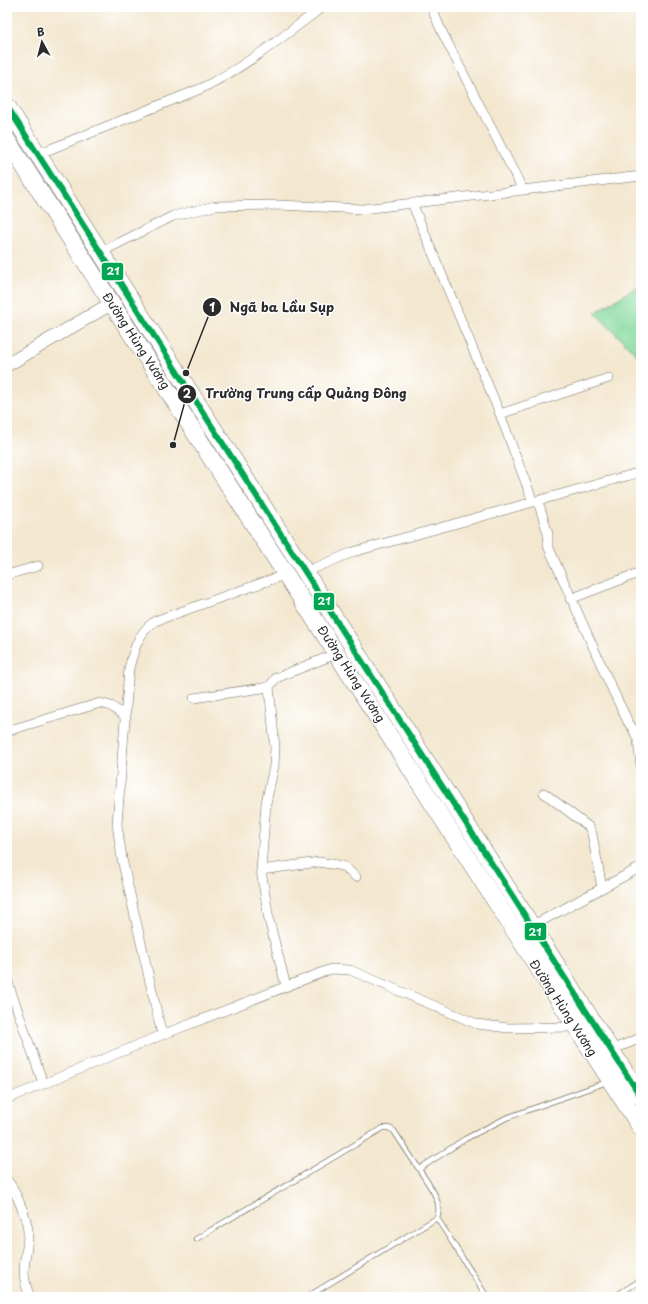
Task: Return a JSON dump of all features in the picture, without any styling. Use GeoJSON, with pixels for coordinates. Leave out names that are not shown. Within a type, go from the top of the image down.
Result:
{"type":"FeatureCollection","features":[{"type":"Feature","properties":{"kind":"highway","name":"Đường Hùng Vương"},"geometry":{"type":"LineString","coordinates":[[7,106],[102,252],[305,572],[357,650],[641,1097]]}},
{"type":"Feature","properties":{"kind":"highway","name":"Đường Hùng Vương"},"geometry":{"type":"LineString","coordinates":[[7,140],[338,653],[575,1027],[641,1128]]}},
{"type":"Feature","properties":{"kind":"street"},"geometry":{"type":"LineString","coordinates":[[38,154],[200,90],[218,81],[249,61],[311,10],[322,7]]}},
{"type":"Feature","properties":{"kind":"street"},"geometry":{"type":"LineString","coordinates":[[431,7],[442,32],[523,190]]}},
{"type":"Feature","properties":{"kind":"street"},"geometry":{"type":"LineString","coordinates":[[102,252],[173,216],[215,206],[279,205],[363,209],[641,176]]}},
{"type":"Feature","properties":{"kind":"street"},"geometry":{"type":"LineString","coordinates":[[412,203],[535,501],[548,534],[548,546],[570,599],[638,740],[641,767]]}},
{"type":"Feature","properties":{"kind":"street"},"geometry":{"type":"LineString","coordinates":[[7,365],[112,303]]}},
{"type":"Feature","properties":{"kind":"street"},"geometry":{"type":"LineString","coordinates":[[500,414],[610,378]]}},
{"type":"Feature","properties":{"kind":"street"},"geometry":{"type":"LineString","coordinates":[[305,572],[353,552],[641,472]]}},
{"type":"Feature","properties":{"kind":"street"},"geometry":{"type":"LineString","coordinates":[[7,575],[38,566]]}},
{"type":"Feature","properties":{"kind":"street"},"geometry":{"type":"LineString","coordinates":[[570,599],[641,572]]}},
{"type":"Feature","properties":{"kind":"street"},"geometry":{"type":"LineString","coordinates":[[162,1035],[122,860],[117,824],[130,668],[133,650],[146,627],[155,621],[287,574]]}},
{"type":"Feature","properties":{"kind":"street"},"geometry":{"type":"LineString","coordinates":[[286,986],[268,920],[260,870],[266,804],[274,766],[275,747],[269,687],[276,678],[338,653]]}},
{"type":"Feature","properties":{"kind":"street"},"geometry":{"type":"LineString","coordinates":[[194,698],[269,687]]}},
{"type":"Feature","properties":{"kind":"street"},"geometry":{"type":"LineString","coordinates":[[7,731],[100,704],[111,706],[126,717]]}},
{"type":"Feature","properties":{"kind":"street"},"geometry":{"type":"LineString","coordinates":[[544,793],[588,827],[592,834],[602,888]]}},
{"type":"Feature","properties":{"kind":"street"},"geometry":{"type":"LineString","coordinates":[[260,870],[319,862],[342,866],[356,877]]}},
{"type":"Feature","properties":{"kind":"street"},"geometry":{"type":"LineString","coordinates":[[532,926],[641,866]]}},
{"type":"Feature","properties":{"kind":"street"},"geometry":{"type":"LineString","coordinates":[[7,1099],[43,1083],[326,970],[344,969],[477,1024],[508,1028],[575,1027]]}},
{"type":"Feature","properties":{"kind":"street"},"geometry":{"type":"LineString","coordinates":[[7,980],[43,1083]]}},
{"type":"Feature","properties":{"kind":"street"},"geometry":{"type":"LineString","coordinates":[[611,1050],[641,1038]]}},
{"type":"Feature","properties":{"kind":"street"},"geometry":{"type":"LineString","coordinates":[[7,1180],[17,1197],[28,1230],[23,1271],[30,1297]]}},
{"type":"Feature","properties":{"kind":"lane"},"geometry":{"type":"LineString","coordinates":[[419,1169],[465,1139],[506,1118],[611,1080]]}},
{"type":"Feature","properties":{"kind":"lane"},"geometry":{"type":"LineString","coordinates":[[196,1239],[383,1128],[389,1128],[394,1131],[419,1169],[438,1202],[439,1210],[437,1218],[307,1297]]}},
{"type":"Feature","properties":{"kind":"lane"},"geometry":{"type":"LineString","coordinates":[[437,1218],[487,1297]]}},
{"type":"Feature","properties":{"kind":"lane"},"geometry":{"type":"LineString","coordinates":[[614,1297],[641,1280]]}},
{"type":"Feature","properties":{"kind":"green space"},"geometry":{"type":"Polygon","coordinates":[[[641,284],[641,359],[595,313],[641,284]]]}},
{"type":"Feature","properties":{"kind":"transit line","name":"21"},"geometry":{"type":"LineString","coordinates":[[7,106],[641,1097]]}},
{"type":"Feature","properties":{"kind":"place","name":"Ngã ba Lầu Sụp"},"geometry":{"type":"Point","coordinates":[186,373]}},
{"type":"Feature","properties":{"kind":"place","name":"Trường Trung cấp Quảng Đông"},"geometry":{"type":"Point","coordinates":[173,445]}}]}
